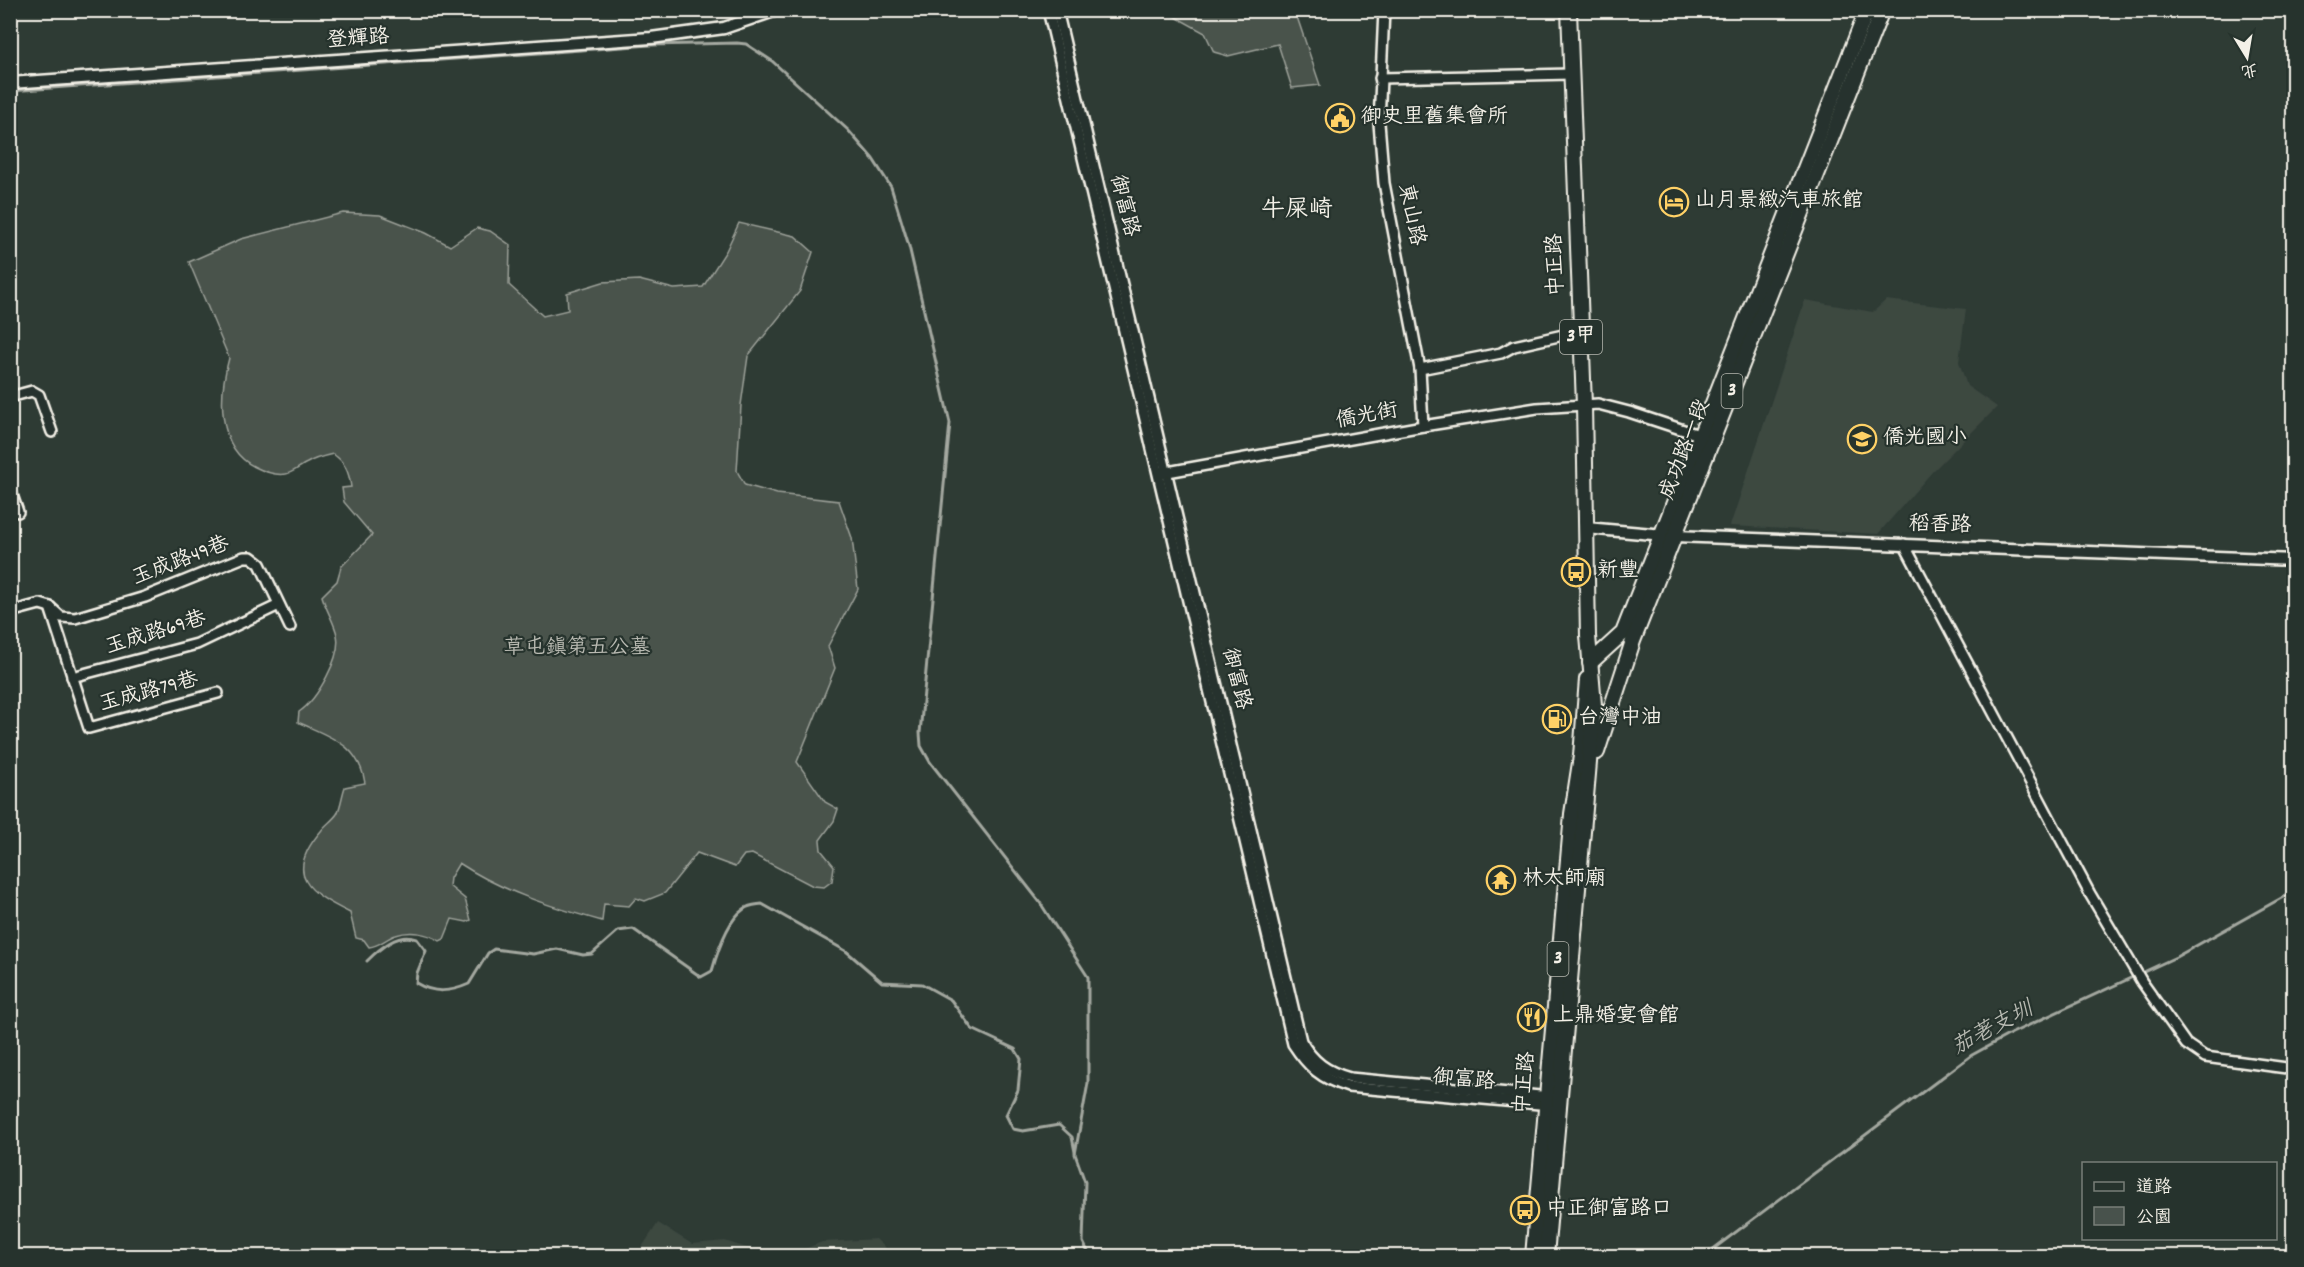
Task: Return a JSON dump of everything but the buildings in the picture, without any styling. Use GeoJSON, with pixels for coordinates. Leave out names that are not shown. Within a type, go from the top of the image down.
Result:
{"type":"FeatureCollection","features":[{"type":"Feature","properties":{"kind":"main road","name":"中正路"},"geometry":{"type":"LineString","coordinates":[[1533,1257],[1590,774],[1594,705],[1590,663],[1584,405],[1569,10]]}},
{"type":"Feature","properties":{"kind":"main road","name":"成功路一段"},"geometry":{"type":"LineString","coordinates":[[1590,774],[1634,640],[1675,536],[1706,438],[1867,10]]}},
{"type":"Feature","properties":{"kind":"main road","name":"成功路一段"},"geometry":{"type":"LineString","coordinates":[[1590,663],[1623,633],[1660,534],[1706,438],[1882,10]]}},
{"type":"Feature","properties":{"kind":"main road","name":"中正路"},"geometry":{"type":"LineString","coordinates":[[1546,1257],[1550,1102],[1572,814],[1590,663]]}},
{"type":"Feature","properties":{"kind":"street","name":"登輝路"},"geometry":{"type":"LineString","coordinates":[[10,83],[651,38],[724,28],[777,10]]}},
{"type":"Feature","properties":{"kind":"street","name":"御富路"},"geometry":{"type":"LineString","coordinates":[[1048,10],[1301,1041],[1310,1055],[1328,1071],[1350,1078],[1550,1102]]}},
{"type":"Feature","properties":{"kind":"street","name":"御富路"},"geometry":{"type":"LineString","coordinates":[[1058,10],[1161,474]]}},
{"type":"Feature","properties":{"kind":"street","name":"東山路"},"geometry":{"type":"LineString","coordinates":[[1384,10],[1379,123],[1384,183],[1420,369],[1423,426]]}},
{"type":"Feature","properties":{"kind":"street"},"geometry":{"type":"LineString","coordinates":[[1380,78],[1571,74]]}},
{"type":"Feature","properties":{"kind":"street"},"geometry":{"type":"LineString","coordinates":[[1420,369],[1500,353],[1521,344],[1581,331]]}},
{"type":"Feature","properties":{"kind":"street"},"geometry":{"type":"LineString","coordinates":[[10,397],[32,391],[39,394],[52,432]]}},
{"type":"Feature","properties":{"kind":"street","name":"僑光街"},"geometry":{"type":"LineString","coordinates":[[1161,474],[1423,426],[1537,408],[1598,404],[1706,438]]}},
{"type":"Feature","properties":{"kind":"street"},"geometry":{"type":"LineString","coordinates":[[10,489],[18,513]]}},
{"type":"Feature","properties":{"kind":"street","name":"稻香路"},"geometry":{"type":"LineString","coordinates":[[1586,528],[1675,536],[2294,560]]}},
{"type":"Feature","properties":{"kind":"street"},"geometry":{"type":"LineString","coordinates":[[1904,544],[2090,894],[2142,982],[2186,1044],[2205,1057],[2294,1069]]}},
{"type":"Feature","properties":{"kind":"street","name":"玉成路49巷"},"geometry":{"type":"LineString","coordinates":[[50,607],[61,617],[75,618],[145,597],[243,557],[251,557],[260,564],[290,627]]}},
{"type":"Feature","properties":{"kind":"street"},"geometry":{"type":"LineString","coordinates":[[10,612],[40,604],[50,607],[72,677]]}},
{"type":"Feature","properties":{"kind":"street","name":"玉成路69巷"},"geometry":{"type":"LineString","coordinates":[[72,677],[197,644],[279,605]]}},
{"type":"Feature","properties":{"kind":"street","name":"玉成路79巷"},"geometry":{"type":"LineString","coordinates":[[72,677],[89,728],[218,693]]}},
{"type":"Feature","properties":{"kind":"shaded area","name":"僑光國小"},"geometry":{"type":"Polygon","coordinates":[[[1805,300],[1873,312],[1886,300],[1966,309],[1959,362],[1967,386],[1997,407],[1932,472],[1878,534],[1730,526],[1805,300]]]}},
{"type":"Feature","properties":{"kind":"shaded area"},"geometry":{"type":"Polygon","coordinates":[[[658,1223],[692,1244],[725,1241],[772,1256],[636,1256],[658,1223]]]}},
{"type":"Feature","properties":{"kind":"shaded area"},"geometry":{"type":"Polygon","coordinates":[[[876,1239],[894,1256],[787,1256],[822,1242],[876,1239]]]}},
{"type":"Feature","properties":{"kind":"green space"},"geometry":{"type":"Polygon","coordinates":[[[1165,11],[1295,11],[1320,85],[1292,88],[1278,44],[1228,56],[1214,52],[1205,33],[1165,11]]]}},
{"type":"Feature","properties":{"kind":"green space","name":"草屯鎮第五公墓"},"geometry":{"type":"Polygon","coordinates":[[[343,213],[380,215],[426,233],[450,246],[477,228],[490,231],[510,245],[509,285],[543,316],[568,310],[567,293],[603,282],[639,280],[674,289],[703,287],[726,251],[739,223],[795,236],[813,252],[800,291],[748,356],[741,405],[737,471],[745,485],[777,494],[839,501],[852,538],[858,589],[828,646],[835,668],[797,762],[825,802],[838,809],[834,821],[820,840],[821,850],[834,866],[832,881],[824,887],[813,886],[752,854],[744,855],[735,867],[697,853],[665,893],[645,901],[636,898],[629,906],[604,904],[602,921],[510,890],[459,863],[450,878],[449,886],[465,899],[471,920],[467,922],[452,919],[444,939],[440,941],[424,934],[401,933],[369,947],[364,940],[356,938],[350,913],[323,898],[306,881],[303,871],[304,860],[310,846],[337,814],[345,787],[365,783],[362,770],[350,751],[332,738],[298,722],[299,712],[313,698],[327,677],[338,644],[334,626],[322,596],[337,581],[341,567],[372,535],[344,502],[342,488],[351,487],[349,477],[346,468],[333,454],[313,460],[289,473],[278,474],[255,467],[242,458],[233,447],[227,434],[223,403],[223,388],[229,358],[189,262],[241,239],[343,213]]]}},
{"type":"Feature","properties":{"kind":"waterway"},"geometry":{"type":"LineString","coordinates":[[10,91],[650,45],[737,43],[746,44],[772,61],[848,130],[873,159],[891,187],[909,246],[950,423],[920,733],[921,746],[930,762],[1039,901],[1088,977],[1088,1083],[1075,1154],[1085,1182],[1083,1242],[1090,1256]]}},
{"type":"Feature","properties":{"kind":"waterway","name":"茄荖支圳"},"geometry":{"type":"LineString","coordinates":[[1704,1256],[1972,1055],[2012,1033],[2176,957],[2294,891]]}},
{"type":"Feature","properties":{"kind":"waterway"},"geometry":{"type":"LineString","coordinates":[[367,961],[396,939],[410,937],[417,939],[426,951],[417,973],[416,983],[429,989],[449,990],[469,984],[488,953],[494,949],[533,954],[557,949],[583,955],[592,954],[618,931],[633,929],[701,977],[712,971],[724,937],[738,914],[748,907],[762,904],[846,951],[882,982],[922,984],[951,1000],[972,1029],[1015,1049],[1021,1059],[1018,1090],[1006,1115],[1013,1129],[1023,1131],[1059,1125],[1072,1137],[1075,1152]]}},
{"type":"Feature","properties":{"kind":"place","name":"御史里舊集會所"},"geometry":{"type":"Point","coordinates":[1340,118]}},
{"type":"Feature","properties":{"kind":"place","name":"山月景緻汽車旅館"},"geometry":{"type":"Point","coordinates":[1674,202]}},
{"type":"Feature","properties":{"kind":"place","name":"僑光國小"},"geometry":{"type":"Point","coordinates":[1862,439]}},
{"type":"Feature","properties":{"kind":"place","name":"新豐"},"geometry":{"type":"Point","coordinates":[1576,572]}},
{"type":"Feature","properties":{"kind":"place","name":"台灣中油"},"geometry":{"type":"Point","coordinates":[1557,719]}},
{"type":"Feature","properties":{"kind":"place","name":"林太師廟"},"geometry":{"type":"Point","coordinates":[1501,880]}},
{"type":"Feature","properties":{"kind":"place","name":"上鼎婚宴會館"},"geometry":{"type":"Point","coordinates":[1532,1017]}},
{"type":"Feature","properties":{"kind":"place","name":"中正御富路口"},"geometry":{"type":"Point","coordinates":[1525,1210]}},
{"type":"Feature","properties":{"kind":"district","name":"牛屎崎"},"geometry":{"type":"Point","coordinates":[1297,211]}}]}
